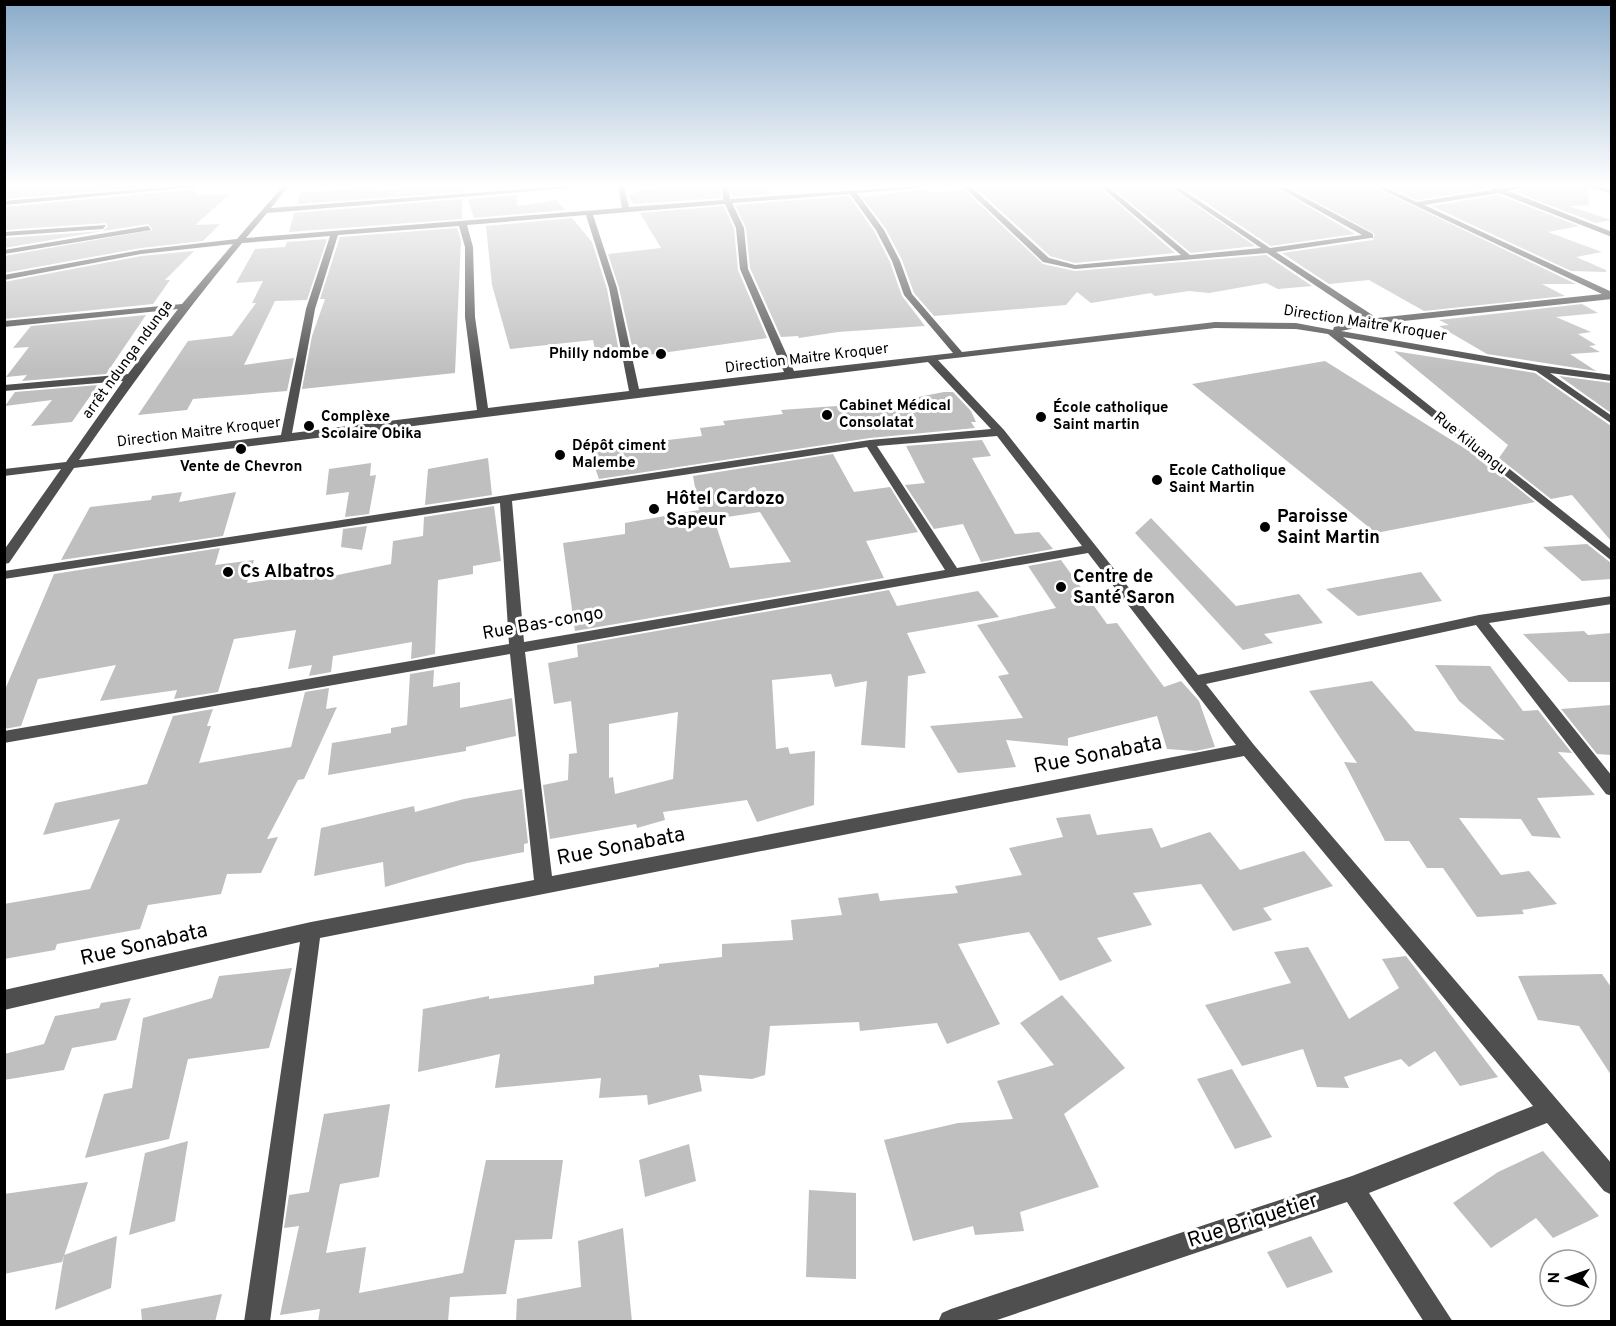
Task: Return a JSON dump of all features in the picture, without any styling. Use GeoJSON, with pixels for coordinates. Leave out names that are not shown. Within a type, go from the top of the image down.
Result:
{"type":"FeatureCollection","features":[{"type":"Feature","properties":{"kind":"street"},"geometry":{"type":"LineString","coordinates":[[4,252],[52,248]]}},
{"type":"Feature","properties":{"kind":"street"},"geometry":{"type":"LineString","coordinates":[[4,278],[115,248]]}},
{"type":"Feature","properties":{"kind":"street","name":"arrêt ndunga ndunga"},"geometry":{"type":"LineString","coordinates":[[4,560],[131,377],[185,306],[235,248]]}},
{"type":"Feature","properties":{"kind":"street"},"geometry":{"type":"LineString","coordinates":[[286,438],[303,336],[330,248]]}},
{"type":"Feature","properties":{"kind":"street"},"geometry":{"type":"LineString","coordinates":[[469,248],[470,318],[483,413]]}},
{"type":"Feature","properties":{"kind":"street"},"geometry":{"type":"LineString","coordinates":[[601,248],[613,288],[635,393]]}},
{"type":"Feature","properties":{"kind":"street"},"geometry":{"type":"LineString","coordinates":[[740,248],[740,257],[744,269],[791,377]]}},
{"type":"Feature","properties":{"kind":"street"},"geometry":{"type":"LineString","coordinates":[[889,248],[908,295],[960,355]]}},
{"type":"Feature","properties":{"kind":"street"},"geometry":{"type":"LineString","coordinates":[[1033,248],[1046,260],[1057,265],[1075,267],[1285,248]]}},
{"type":"Feature","properties":{"kind":"street"},"geometry":{"type":"LineString","coordinates":[[1177,248],[1189,258]]}},
{"type":"Feature","properties":{"kind":"street"},"geometry":{"type":"LineString","coordinates":[[1267,248],[1375,321]]}},
{"type":"Feature","properties":{"kind":"street"},"geometry":{"type":"LineString","coordinates":[[1328,330],[1375,321],[1611,296],[1510,248]]}},
{"type":"Feature","properties":{"kind":"street"},"geometry":{"type":"LineString","coordinates":[[4,324],[185,306]]}},
{"type":"Feature","properties":{"kind":"street","name":"Direction Maitre Kroquer"},"geometry":{"type":"LineString","coordinates":[[4,473],[635,393],[791,377],[1215,325],[1271,324],[1328,330],[1538,368],[1611,378]]}},
{"type":"Feature","properties":{"kind":"street","name":"Rue Kiluangu"},"geometry":{"type":"LineString","coordinates":[[1328,330],[1611,557]]}},
{"type":"Feature","properties":{"kind":"street"},"geometry":{"type":"LineString","coordinates":[[931,359],[1000,432],[1089,549],[1248,749],[1611,1183]]}},
{"type":"Feature","properties":{"kind":"street"},"geometry":{"type":"LineString","coordinates":[[1538,368],[1611,421]]}},
{"type":"Feature","properties":{"kind":"street"},"geometry":{"type":"LineString","coordinates":[[4,388],[131,377]]}},
{"type":"Feature","properties":{"kind":"street"},"geometry":{"type":"LineString","coordinates":[[4,575],[870,443],[1000,432]]}},
{"type":"Feature","properties":{"kind":"street"},"geometry":{"type":"LineString","coordinates":[[870,443],[953,572]]}},
{"type":"Feature","properties":{"kind":"street"},"geometry":{"type":"LineString","coordinates":[[506,499],[517,648],[544,885]]}},
{"type":"Feature","properties":{"kind":"street","name":"Rue Bas-congo"},"geometry":{"type":"LineString","coordinates":[[4,737],[1089,549]]}},
{"type":"Feature","properties":{"kind":"street"},"geometry":{"type":"LineString","coordinates":[[1194,681],[1479,620],[1611,600]]}},
{"type":"Feature","properties":{"kind":"street"},"geometry":{"type":"LineString","coordinates":[[1479,620],[1611,789]]}},
{"type":"Feature","properties":{"kind":"street","name":"Rue Sonabata"},"geometry":{"type":"LineString","coordinates":[[4,1000],[311,931],[1248,749]]}},
{"type":"Feature","properties":{"kind":"street"},"geometry":{"type":"LineString","coordinates":[[257,1322],[311,931]]}},
{"type":"Feature","properties":{"kind":"street","name":"Rue Briquetier"},"geometry":{"type":"LineString","coordinates":[[951,1322],[1352,1188],[1551,1110]]}},
{"type":"Feature","properties":{"kind":"street"},"geometry":{"type":"LineString","coordinates":[[1352,1188],[1440,1322]]}},
{"type":"Feature","properties":{"kind":"building"},"geometry":{"type":"Polygon","coordinates":[[[51,248],[142,248],[4,273],[4,256],[51,248]]]}},
{"type":"Feature","properties":{"kind":"building"},"geometry":{"type":"Polygon","coordinates":[[[324,248],[307,300],[275,301],[244,365],[294,358],[287,391],[193,399],[187,410],[138,415],[188,341],[232,336],[256,303],[252,303],[263,281],[236,283],[255,249],[324,248]]]}},
{"type":"Feature","properties":{"kind":"building"},"geometry":{"type":"Polygon","coordinates":[[[336,248],[461,248],[455,373],[302,389],[312,336],[325,299],[320,299],[336,248]]]}},
{"type":"Feature","properties":{"kind":"building"},"geometry":{"type":"Polygon","coordinates":[[[488,248],[594,248],[607,289],[619,352],[596,355],[593,340],[510,349],[492,285],[488,248]]]}},
{"type":"Feature","properties":{"kind":"building"},"geometry":{"type":"Polygon","coordinates":[[[661,248],[736,248],[738,270],[767,338],[648,355],[646,350],[633,351],[619,288],[608,254],[661,248]]]}},
{"type":"Feature","properties":{"kind":"building"},"geometry":{"type":"Polygon","coordinates":[[[748,248],[883,248],[902,296],[925,326],[838,332],[799,338],[798,336],[781,337],[750,268],[748,248]]]}},
{"type":"Feature","properties":{"kind":"building"},"geometry":{"type":"Polygon","coordinates":[[[896,248],[1026,248],[1043,264],[1075,271],[1266,255],[1312,286],[1278,289],[1266,283],[1209,293],[1189,291],[1155,296],[1151,293],[1091,303],[1077,292],[1066,305],[934,316],[914,293],[896,248]]]}},
{"type":"Feature","properties":{"kind":"building"},"geometry":{"type":"Polygon","coordinates":[[[1041,248],[1169,248],[1175,253],[1075,263],[1050,256],[1041,248]]]}},
{"type":"Feature","properties":{"kind":"building"},"geometry":{"type":"Polygon","coordinates":[[[1185,248],[1238,248],[1191,253],[1185,248]]]}},
{"type":"Feature","properties":{"kind":"building"},"geometry":{"type":"Polygon","coordinates":[[[1318,248],[1501,248],[1576,284],[1542,284],[1565,296],[1424,311],[1369,280],[1329,284],[1282,253],[1318,248]]]}},
{"type":"Feature","properties":{"kind":"building"},"geometry":{"type":"Polygon","coordinates":[[[1522,248],[1591,248],[1602,252],[1576,257],[1606,272],[1571,271],[1522,248]]]}},
{"type":"Feature","properties":{"kind":"building"},"geometry":{"type":"Polygon","coordinates":[[[194,251],[165,280],[170,280],[153,304],[4,319],[4,282],[141,256],[194,251]]]}},
{"type":"Feature","properties":{"kind":"building"},"geometry":{"type":"Polygon","coordinates":[[[1582,304],[1598,313],[1556,317],[1591,332],[1578,334],[1596,345],[1589,346],[1600,352],[1570,354],[1596,371],[1487,354],[1439,326],[1449,325],[1439,320],[1582,304]]]}},
{"type":"Feature","properties":{"kind":"building"},"geometry":{"type":"Polygon","coordinates":[[[146,315],[106,374],[22,381],[27,375],[6,377],[29,347],[13,348],[31,326],[146,315]]]}},
{"type":"Feature","properties":{"kind":"building"},"geometry":{"type":"Polygon","coordinates":[[[1394,351],[1535,373],[1611,426],[1611,541],[1572,495],[1551,499],[1499,458],[1508,445],[1394,351]]]}},
{"type":"Feature","properties":{"kind":"building"},"geometry":{"type":"Polygon","coordinates":[[[1325,361],[1480,458],[1535,502],[1376,533],[1192,384],[1325,361]]]}},
{"type":"Feature","properties":{"kind":"building"},"geometry":{"type":"Polygon","coordinates":[[[1559,376],[1611,383],[1611,413],[1559,376]]]}},
{"type":"Feature","properties":{"kind":"building"},"geometry":{"type":"Polygon","coordinates":[[[98,385],[72,422],[31,426],[52,400],[5,406],[15,392],[98,385]]]}},
{"type":"Feature","properties":{"kind":"building"},"geometry":{"type":"Polygon","coordinates":[[[953,392],[971,411],[976,422],[971,422],[975,428],[870,438],[599,479],[587,445],[614,440],[617,446],[702,436],[700,428],[725,425],[723,421],[783,414],[781,410],[887,405],[887,403],[953,392]]]}},
{"type":"Feature","properties":{"kind":"building"},"geometry":{"type":"Polygon","coordinates":[[[982,440],[991,456],[972,458],[1015,534],[1039,532],[1053,549],[981,562],[963,524],[934,529],[905,485],[925,483],[906,446],[982,440]]]}},
{"type":"Feature","properties":{"kind":"building"},"geometry":{"type":"Polygon","coordinates":[[[833,454],[854,492],[890,487],[918,532],[866,541],[884,578],[575,631],[563,543],[625,534],[625,523],[699,510],[693,476],[833,454]],[[760,512],[714,519],[730,568],[791,562],[760,512]]]}},
{"type":"Feature","properties":{"kind":"building"},"geometry":{"type":"Polygon","coordinates":[[[488,458],[492,495],[425,505],[428,469],[488,458]]]}},
{"type":"Feature","properties":{"kind":"building"},"geometry":{"type":"Polygon","coordinates":[[[371,463],[370,476],[376,475],[369,514],[345,517],[349,492],[326,495],[329,469],[371,463]]]}},
{"type":"Feature","properties":{"kind":"building"},"geometry":{"type":"Polygon","coordinates":[[[182,492],[179,502],[236,492],[223,536],[61,560],[90,507],[151,500],[152,496],[182,492]]]}},
{"type":"Feature","properties":{"kind":"building"},"geometry":{"type":"Polygon","coordinates":[[[494,506],[501,561],[473,566],[473,574],[438,580],[435,654],[411,659],[412,642],[333,656],[331,672],[309,676],[312,665],[288,669],[296,630],[234,639],[218,692],[174,699],[177,690],[100,701],[116,665],[38,679],[21,726],[4,729],[4,692],[54,574],[220,548],[215,565],[254,560],[247,583],[323,572],[323,578],[391,564],[393,541],[423,536],[424,517],[494,506]]]}},
{"type":"Feature","properties":{"kind":"building"},"geometry":{"type":"Polygon","coordinates":[[[1151,518],[1236,606],[1299,594],[1323,623],[1264,634],[1273,643],[1243,650],[1135,533],[1151,518]]]}},
{"type":"Feature","properties":{"kind":"building"},"geometry":{"type":"Polygon","coordinates":[[[367,526],[362,550],[341,547],[343,529],[367,526]]]}},
{"type":"Feature","properties":{"kind":"building"},"geometry":{"type":"Polygon","coordinates":[[[1587,544],[1611,563],[1611,579],[1582,581],[1543,547],[1587,544]]]}},
{"type":"Feature","properties":{"kind":"building"},"geometry":{"type":"Polygon","coordinates":[[[1061,560],[1107,624],[1117,623],[1164,687],[1181,681],[1199,701],[1215,747],[1195,751],[1167,749],[1157,716],[1068,738],[1068,746],[1006,740],[1016,767],[958,773],[930,726],[1023,718],[998,676],[1009,674],[977,625],[1056,608],[1028,566],[1061,560]]]}},
{"type":"Feature","properties":{"kind":"building"},"geometry":{"type":"Polygon","coordinates":[[[1421,572],[1442,601],[1358,616],[1326,589],[1421,572]]]}},
{"type":"Feature","properties":{"kind":"building"},"geometry":{"type":"Polygon","coordinates":[[[889,590],[897,606],[978,591],[999,617],[907,633],[926,673],[908,676],[905,748],[861,745],[867,681],[835,687],[831,674],[772,680],[776,749],[788,747],[790,754],[815,751],[814,805],[757,822],[747,800],[663,812],[665,820],[637,828],[636,824],[550,839],[543,785],[568,780],[569,754],[577,753],[571,701],[554,704],[548,663],[578,657],[577,645],[889,590]],[[678,712],[609,724],[609,778],[613,777],[615,794],[673,779],[678,712]]]}},
{"type":"Feature","properties":{"kind":"building"},"geometry":{"type":"Polygon","coordinates":[[[1584,631],[1588,635],[1611,633],[1611,682],[1569,682],[1523,634],[1584,631]]]}},
{"type":"Feature","properties":{"kind":"building"},"geometry":{"type":"Polygon","coordinates":[[[1435,665],[1490,666],[1523,711],[1538,710],[1572,753],[1558,752],[1595,795],[1537,798],[1561,838],[1532,836],[1521,819],[1459,818],[1501,875],[1529,871],[1557,904],[1522,910],[1524,914],[1477,917],[1443,868],[1427,868],[1409,841],[1385,841],[1344,762],[1357,763],[1309,691],[1372,681],[1415,731],[1505,740],[1459,701],[1435,665]]]}},
{"type":"Feature","properties":{"kind":"building"},"geometry":{"type":"Polygon","coordinates":[[[434,670],[433,687],[460,682],[460,708],[512,698],[516,736],[466,747],[466,751],[328,775],[332,743],[391,733],[391,728],[407,725],[410,674],[434,670]]]}},
{"type":"Feature","properties":{"kind":"building"},"geometry":{"type":"Polygon","coordinates":[[[329,688],[326,709],[337,707],[304,779],[298,780],[267,839],[278,837],[261,873],[227,874],[221,894],[148,905],[140,929],[57,944],[55,950],[4,959],[4,904],[90,889],[120,819],[43,835],[55,803],[147,784],[173,716],[213,709],[207,726],[211,726],[199,763],[291,747],[305,692],[329,688]]]}},
{"type":"Feature","properties":{"kind":"building"},"geometry":{"type":"Polygon","coordinates":[[[1611,705],[1611,755],[1597,754],[1561,709],[1611,705]]]}},
{"type":"Feature","properties":{"kind":"building"},"geometry":{"type":"Polygon","coordinates":[[[522,789],[528,843],[524,844],[524,852],[467,863],[385,887],[383,862],[314,876],[321,828],[414,806],[415,812],[464,799],[522,789]]]}},
{"type":"Feature","properties":{"kind":"building"},"geometry":{"type":"Polygon","coordinates":[[[1090,814],[1097,835],[1152,828],[1161,848],[1210,832],[1240,870],[1304,851],[1333,886],[1263,908],[1272,920],[1233,931],[1201,884],[1133,893],[1152,925],[1097,938],[1112,961],[1060,981],[1029,932],[958,944],[1000,1024],[947,1044],[937,1023],[860,1031],[859,1022],[770,1026],[765,1075],[752,1079],[699,1075],[702,1091],[648,1105],[647,1095],[599,1098],[601,1078],[495,1088],[500,1054],[418,1072],[423,1009],[489,996],[489,999],[594,984],[594,976],[659,967],[659,964],[722,957],[722,944],[793,940],[791,920],[842,915],[838,898],[878,893],[880,901],[958,893],[955,886],[1022,875],[1009,848],[1063,837],[1056,818],[1090,814]]]}},
{"type":"Feature","properties":{"kind":"building"},"geometry":{"type":"Polygon","coordinates":[[[1308,947],[1349,1019],[1399,988],[1382,959],[1406,956],[1498,1077],[1460,1086],[1435,1051],[1409,1067],[1401,1059],[1344,1077],[1349,1088],[1317,1087],[1303,1049],[1242,1066],[1205,1005],[1291,983],[1274,952],[1308,947]]]}},
{"type":"Feature","properties":{"kind":"building"},"geometry":{"type":"Polygon","coordinates":[[[292,968],[269,1048],[188,1059],[169,1139],[85,1158],[104,1094],[132,1088],[143,1018],[212,998],[219,976],[292,968]]]}},
{"type":"Feature","properties":{"kind":"building"},"geometry":{"type":"Polygon","coordinates":[[[1602,974],[1611,987],[1611,1075],[1579,1026],[1538,1020],[1518,976],[1602,974]]]}},
{"type":"Feature","properties":{"kind":"building"},"geometry":{"type":"Polygon","coordinates":[[[1062,995],[1125,1068],[1064,1114],[1099,1187],[1020,1212],[1024,1231],[975,1235],[973,1226],[913,1241],[884,1140],[958,1123],[1013,1119],[997,1081],[1054,1065],[1020,1023],[1062,995]]]}},
{"type":"Feature","properties":{"kind":"building"},"geometry":{"type":"Polygon","coordinates":[[[131,998],[116,1040],[72,1048],[64,1070],[4,1080],[4,1054],[44,1044],[55,1016],[99,1008],[101,1003],[131,998]]]}},
{"type":"Feature","properties":{"kind":"building"},"geometry":{"type":"Polygon","coordinates":[[[1232,1069],[1272,1137],[1235,1149],[1197,1079],[1232,1069]]]}},
{"type":"Feature","properties":{"kind":"building"},"geometry":{"type":"Polygon","coordinates":[[[390,1104],[379,1177],[340,1184],[326,1253],[366,1247],[359,1293],[463,1273],[486,1160],[563,1160],[552,1239],[515,1240],[506,1294],[450,1297],[448,1322],[318,1322],[320,1309],[280,1315],[299,1226],[284,1228],[289,1195],[309,1192],[324,1114],[390,1104]]]}},
{"type":"Feature","properties":{"kind":"building"},"geometry":{"type":"Polygon","coordinates":[[[188,1141],[175,1221],[129,1235],[145,1153],[188,1141]]]}},
{"type":"Feature","properties":{"kind":"building"},"geometry":{"type":"Polygon","coordinates":[[[689,1144],[696,1181],[645,1197],[639,1160],[689,1144]]]}},
{"type":"Feature","properties":{"kind":"building"},"geometry":{"type":"Polygon","coordinates":[[[1543,1151],[1599,1216],[1553,1238],[1536,1218],[1491,1248],[1453,1203],[1498,1172],[1543,1151]]]}},
{"type":"Feature","properties":{"kind":"building"},"geometry":{"type":"Polygon","coordinates":[[[88,1182],[62,1262],[4,1274],[4,1194],[88,1182]]]}},
{"type":"Feature","properties":{"kind":"building"},"geometry":{"type":"Polygon","coordinates":[[[809,1190],[856,1193],[856,1279],[806,1277],[809,1190]]]}},
{"type":"Feature","properties":{"kind":"building"},"geometry":{"type":"Polygon","coordinates":[[[623,1228],[632,1322],[516,1322],[517,1299],[581,1287],[578,1241],[623,1228]]]}},
{"type":"Feature","properties":{"kind":"building"},"geometry":{"type":"Polygon","coordinates":[[[117,1236],[111,1288],[55,1310],[64,1255],[117,1236]]]}},
{"type":"Feature","properties":{"kind":"building"},"geometry":{"type":"Polygon","coordinates":[[[1311,1236],[1333,1272],[1287,1288],[1267,1252],[1311,1236]]]}},
{"type":"Feature","properties":{"kind":"building"},"geometry":{"type":"Polygon","coordinates":[[[222,1294],[215,1322],[142,1322],[141,1309],[222,1294]]]}},
{"type":"Feature","properties":{"kind":"place","name":"Philly ndombe"},"geometry":{"type":"Point","coordinates":[661,354]}},
{"type":"Feature","properties":{"kind":"place","name":"Cabinet Médical Consolatat"},"geometry":{"type":"Point","coordinates":[827,415]}},
{"type":"Feature","properties":{"kind":"place","name":"École catholique Saint martin"},"geometry":{"type":"Point","coordinates":[1041,417]}},
{"type":"Feature","properties":{"kind":"place","name":"Complèxe Scolaire Obika"},"geometry":{"type":"Point","coordinates":[309,426]}},
{"type":"Feature","properties":{"kind":"place","name":"Vente de Chevron"},"geometry":{"type":"Point","coordinates":[241,449]}},
{"type":"Feature","properties":{"kind":"place","name":"Dépôt ciment Malembe"},"geometry":{"type":"Point","coordinates":[560,455]}},
{"type":"Feature","properties":{"kind":"place","name":"Ecole Catholique Saint Martin"},"geometry":{"type":"Point","coordinates":[1157,480]}},
{"type":"Feature","properties":{"kind":"place","name":"Hôtel Cardozo Sapeur"},"geometry":{"type":"Point","coordinates":[654,509]}},
{"type":"Feature","properties":{"kind":"place","name":"Paroisse Saint Martin"},"geometry":{"type":"Point","coordinates":[1265,527]}},
{"type":"Feature","properties":{"kind":"place","name":"Cs Albatros"},"geometry":{"type":"Point","coordinates":[228,572]}},
{"type":"Feature","properties":{"kind":"place","name":"Centre de Santé Saron"},"geometry":{"type":"Point","coordinates":[1061,587]}}]}
